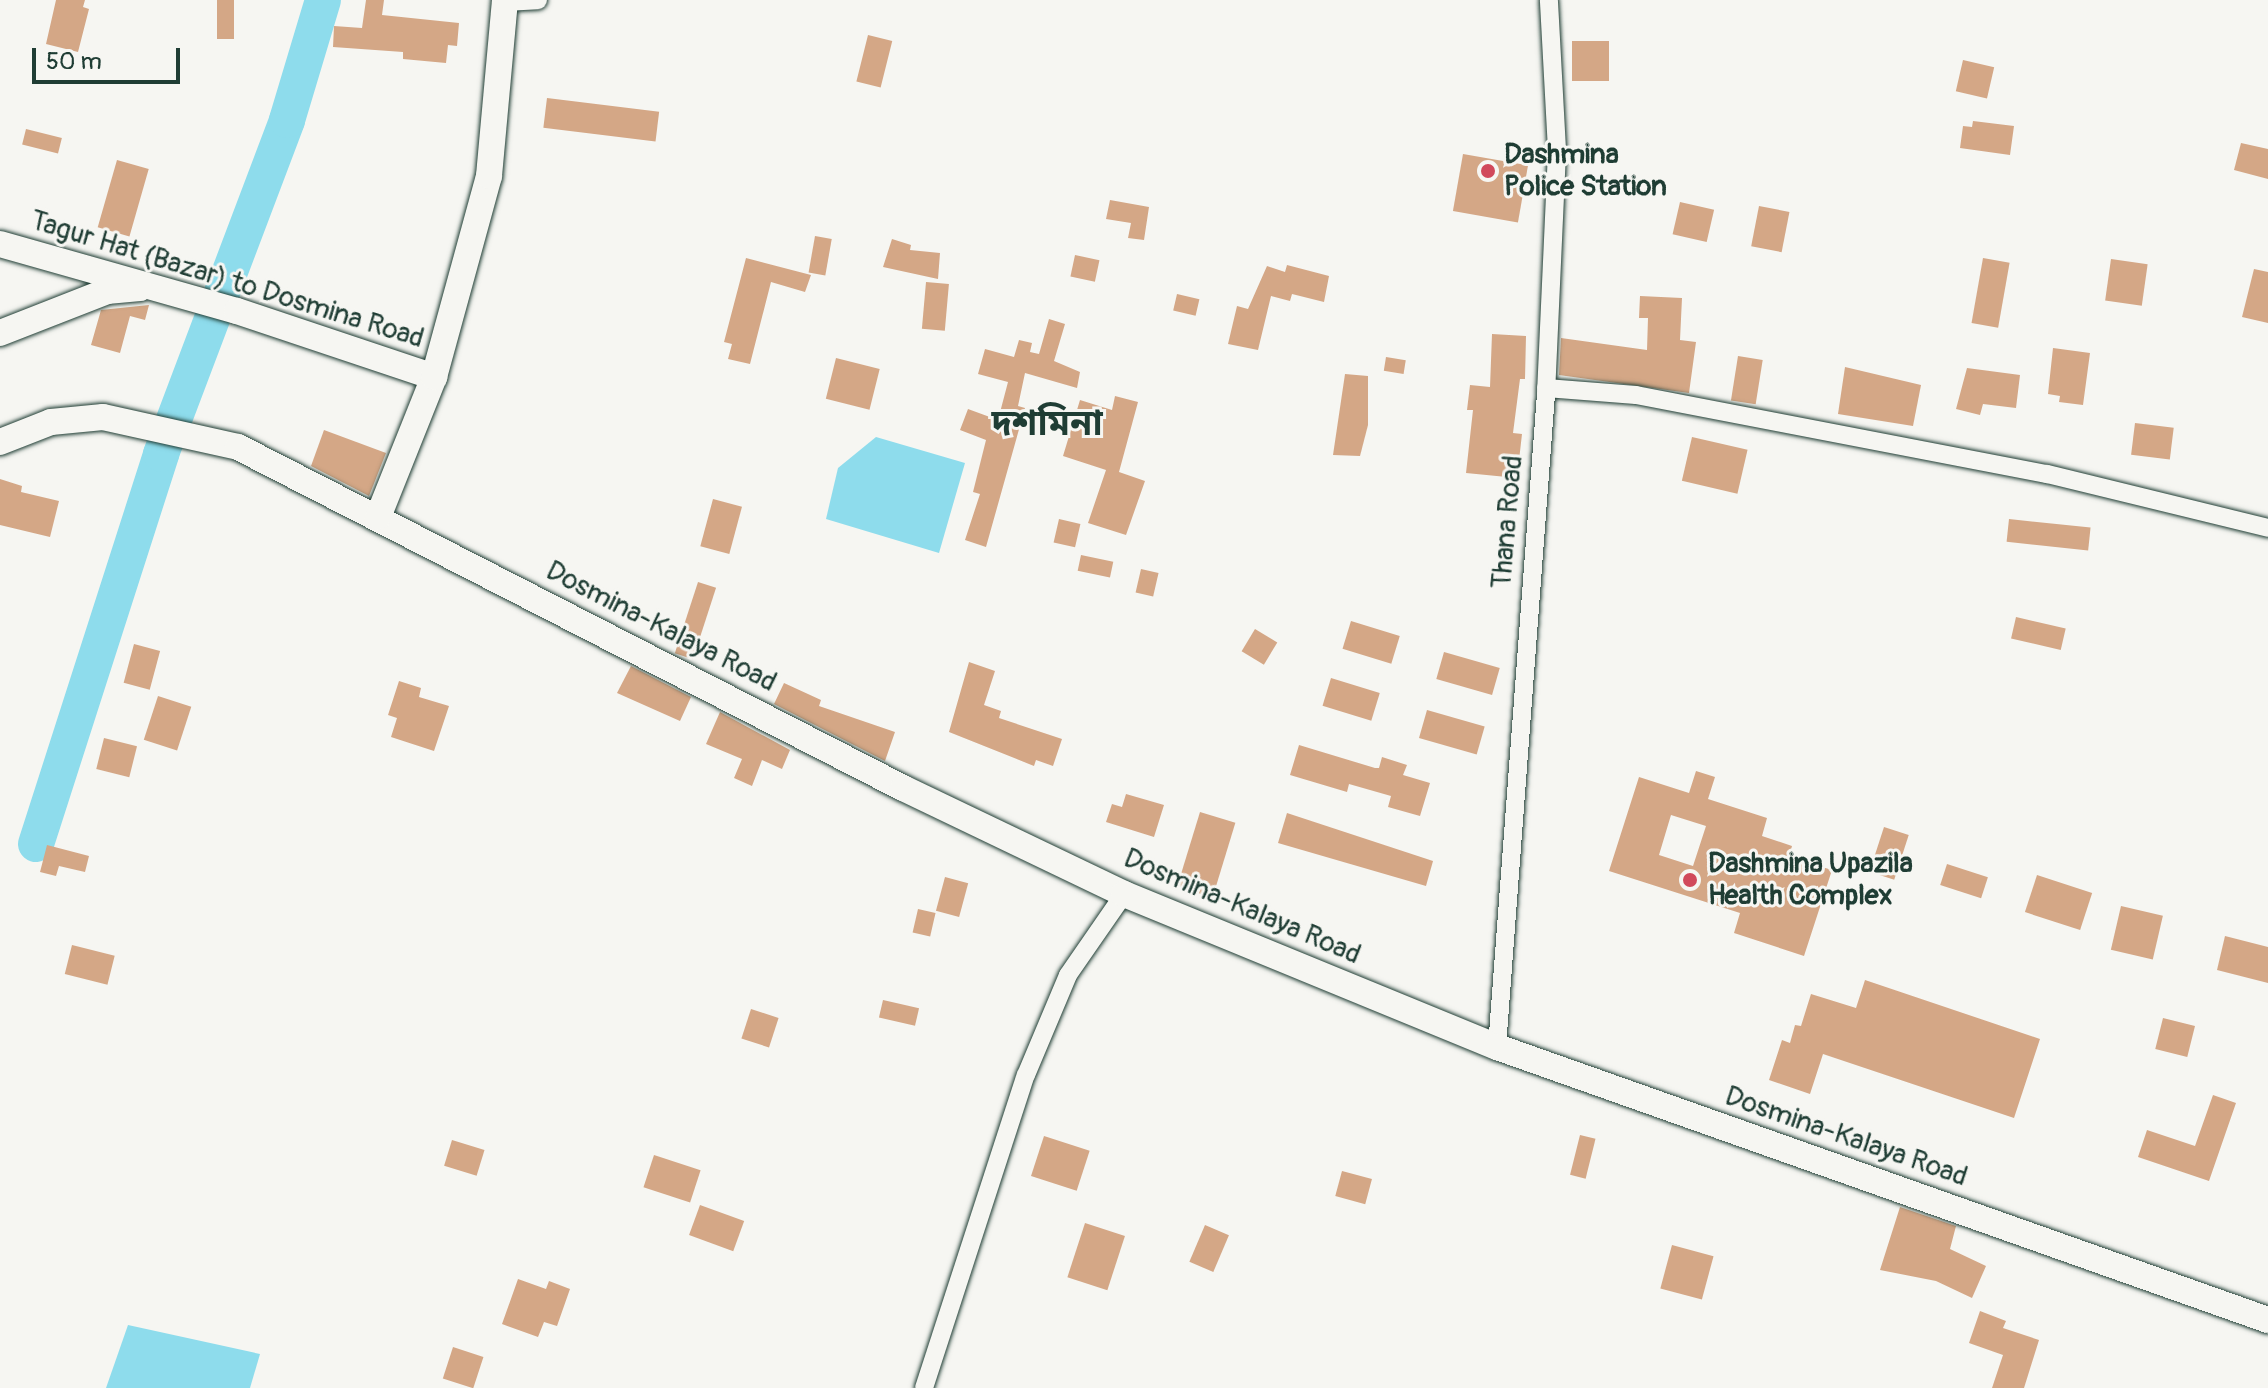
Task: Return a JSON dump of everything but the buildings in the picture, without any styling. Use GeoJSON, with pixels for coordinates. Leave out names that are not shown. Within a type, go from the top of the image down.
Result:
{"type":"FeatureCollection","features":[{"type":"Feature","properties":{"kind":"street"},"geometry":{"type":"LineString","coordinates":[[378,517],[434,377],[489,176],[505,1],[538,0]]}},
{"type":"Feature","properties":{"kind":"street","name":"Thana Road"},"geometry":{"type":"LineString","coordinates":[[1497,1047],[1546,388],[1557,150],[1549,0]]}},
{"type":"Feature","properties":{"kind":"street","name":"Tagur Hat (Bazar) to Dosmina Road"},"geometry":{"type":"LineString","coordinates":[[0,244],[192,297],[434,377]]}},
{"type":"Feature","properties":{"kind":"street"},"geometry":{"type":"LineString","coordinates":[[0,333],[107,291],[155,286]]}},
{"type":"Feature","properties":{"kind":"street"},"geometry":{"type":"LineString","coordinates":[[1546,388],[1636,395],[2033,471],[2268,528]]}},
{"type":"Feature","properties":{"kind":"street","name":"Dosmina-Kalaya Road"},"geometry":{"type":"LineString","coordinates":[[0,442],[51,422],[132,420],[238,447],[903,788],[1124,894],[1497,1047],[2268,1320]]}},
{"type":"Feature","properties":{"kind":"street"},"geometry":{"type":"LineString","coordinates":[[924,1388],[1026,1075],[1068,975],[1124,894]]}},
{"type":"Feature","properties":{"kind":"water"},"geometry":{"type":"Polygon","coordinates":[[[876,437],[965,463],[939,553],[826,519],[838,468],[876,437]]]}},
{"type":"Feature","properties":{"kind":"water"},"geometry":{"type":"Polygon","coordinates":[[[128,1325],[260,1354],[250,1388],[106,1388],[128,1325]]]}},
{"type":"Feature","properties":{"kind":"waterway"},"geometry":{"type":"LineString","coordinates":[[36,844],[161,454],[287,120],[323,0]]}},
{"type":"Feature","properties":{"kind":"place","name":"Dashmina Police Station"},"geometry":{"type":"Point","coordinates":[1488,171]}},
{"type":"Feature","properties":{"kind":"place","name":"Dashmina Upazila Health Complex"},"geometry":{"type":"Point","coordinates":[1690,880]}},
{"type":"Feature","properties":{"kind":"district","name":"দশমিনা"},"geometry":{"type":"Point","coordinates":[1047,424]}}]}
